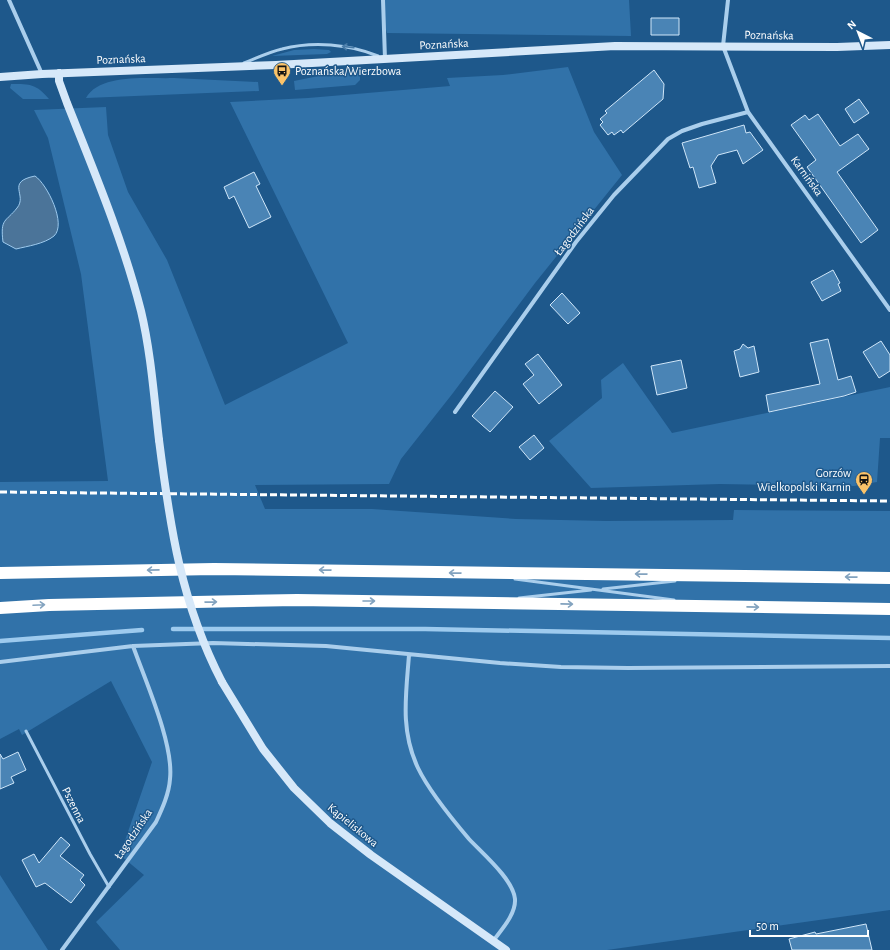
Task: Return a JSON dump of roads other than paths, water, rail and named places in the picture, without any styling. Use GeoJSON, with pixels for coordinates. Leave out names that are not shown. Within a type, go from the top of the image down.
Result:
{"type":"FeatureCollection","features":[{"type":"Feature","properties":{"kind":"highway"},"geometry":{"type":"LineString","coordinates":[[0,573],[214,569],[890,578]]}},
{"type":"Feature","properties":{"kind":"highway"},"geometry":{"type":"LineString","coordinates":[[0,608],[56,605],[297,600],[890,609]]}},
{"type":"Feature","properties":{"kind":"street"},"geometry":{"type":"LineString","coordinates":[[9,0],[42,74]]}},
{"type":"Feature","properties":{"kind":"street"},"geometry":{"type":"LineString","coordinates":[[383,0],[385,60]]}},
{"type":"Feature","properties":{"kind":"street"},"geometry":{"type":"LineString","coordinates":[[723,46],[728,0]]}},
{"type":"Feature","properties":{"kind":"street","name":"Poznańska"},"geometry":{"type":"LineString","coordinates":[[0,77],[59,73],[385,60],[615,46],[837,48],[890,45]]}},
{"type":"Feature","properties":{"kind":"street","name":"Karnińska"},"geometry":{"type":"LineString","coordinates":[[723,46],[748,112],[890,310]]}},
{"type":"Feature","properties":{"kind":"street","name":"Kąpieliskowa"},"geometry":{"type":"LineString","coordinates":[[59,73],[59,82],[127,262],[141,312],[151,372],[172,532],[186,594],[196,624],[222,682],[263,750],[294,788],[330,823],[371,855],[506,950]]}},
{"type":"Feature","properties":{"kind":"street","name":"Łagodzińska"},"geometry":{"type":"LineString","coordinates":[[455,412],[576,242],[614,194],[668,139],[682,131],[702,124],[748,112]]}},
{"type":"Feature","properties":{"kind":"street"},"geometry":{"type":"LineString","coordinates":[[0,662],[132,646],[213,643],[326,646],[500,663],[628,668],[890,666]]}},
{"type":"Feature","properties":{"kind":"street","name":"Łagodzińska"},"geometry":{"type":"LineString","coordinates":[[62,950],[156,822],[165,802],[170,779],[170,755],[132,646]]}},
{"type":"Feature","properties":{"kind":"street"},"geometry":{"type":"LineString","coordinates":[[409,655],[404,713],[407,740],[418,768],[433,792],[468,838],[496,867],[510,886],[515,898],[513,912],[492,941]]}},
{"type":"Feature","properties":{"kind":"lane"},"geometry":{"type":"LineString","coordinates":[[236,67],[280,49],[312,46],[349,47],[360,49],[385,60]]}},
{"type":"Feature","properties":{"kind":"lane"},"geometry":{"type":"LineString","coordinates":[[472,573],[676,600]]}},
{"type":"Feature","properties":{"kind":"lane"},"geometry":{"type":"LineString","coordinates":[[472,603],[722,575]]}},
{"type":"Feature","properties":{"kind":"lane"},"geometry":{"type":"LineString","coordinates":[[684,601],[723,607]]}},
{"type":"Feature","properties":{"kind":"lane","name":"Pszenna"},"geometry":{"type":"LineString","coordinates":[[26,731],[90,854],[109,887]]}},
{"type":"Feature","properties":{"kind":"waterway"},"geometry":{"type":"LineString","coordinates":[[173,629],[425,629],[890,638]]}},
{"type":"Feature","properties":{"kind":"waterway"},"geometry":{"type":"LineString","coordinates":[[0,641],[142,630]]}},
{"type":"Feature","properties":{"kind":"railway"},"geometry":{"type":"LineString","coordinates":[[0,492],[890,501]]}},
{"type":"Feature","properties":{"kind":"place","name":"Poznańska/Wierzbowa"},"geometry":{"type":"Point","coordinates":[282,86]}},
{"type":"Feature","properties":{"kind":"place","name":"Gorzów Wielkopolski Karnin"},"geometry":{"type":"Point","coordinates":[864,495]}}]}
